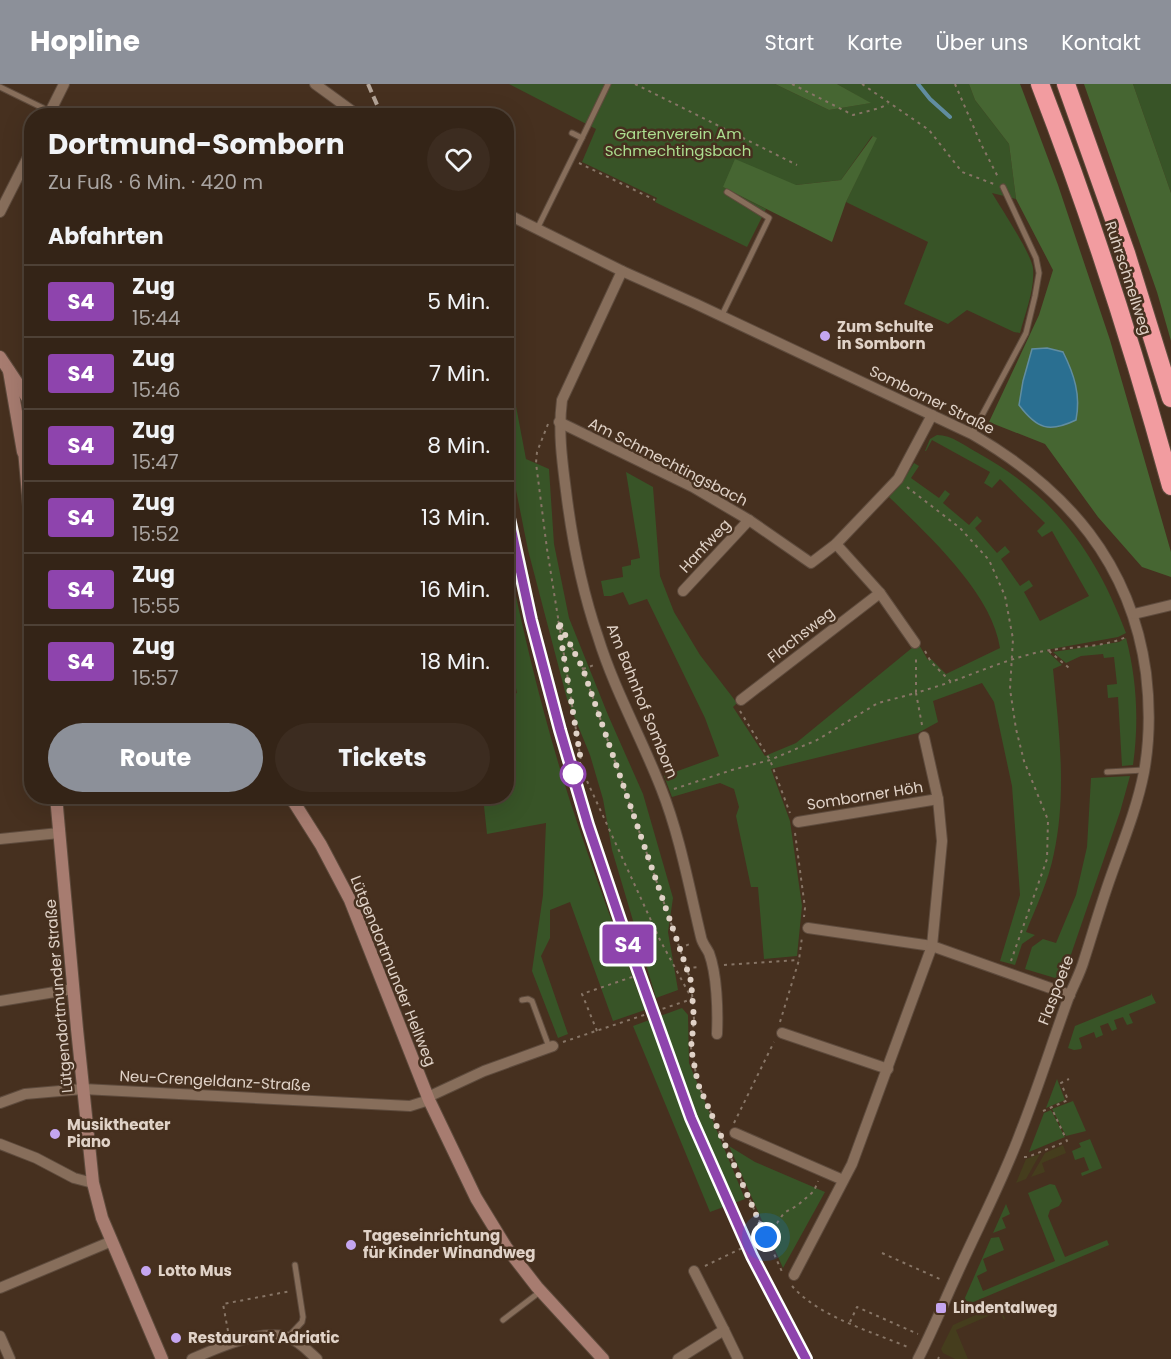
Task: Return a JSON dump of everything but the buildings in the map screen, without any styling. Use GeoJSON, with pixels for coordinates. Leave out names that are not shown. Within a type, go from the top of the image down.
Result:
{"type":"FeatureCollection","features":[{"type":"Feature","properties":{"kind":"highway","name":"Ruhrschnellweg"},"geometry":{"type":"LineString","coordinates":[[1040,84],[1109,277],[1171,486]]}},
{"type":"Feature","properties":{"kind":"highway","name":"Ruhrschnellweg"},"geometry":{"type":"LineString","coordinates":[[1066,84],[1115,220],[1171,398]]}},
{"type":"Feature","properties":{"kind":"street"},"geometry":{"type":"LineString","coordinates":[[52,108],[64,84]]}},
{"type":"Feature","properties":{"kind":"street"},"geometry":{"type":"LineString","coordinates":[[315,84],[348,108]]}},
{"type":"Feature","properties":{"kind":"street"},"geometry":{"type":"LineString","coordinates":[[0,212],[24,165]]}},
{"type":"Feature","properties":{"kind":"street","name":"Somborner Straße"},"geometry":{"type":"LineString","coordinates":[[514,218],[622,271],[972,434],[1015,461],[1038,479],[1073,513],[1101,550],[1134,614]]}},
{"type":"Feature","properties":{"kind":"street","name":"Am Bahnhof Somborn"},"geometry":{"type":"LineString","coordinates":[[622,271],[562,400],[555,421],[569,513],[586,595],[606,661],[663,793],[685,867],[701,941],[709,954],[718,1006],[717,1034]]}},
{"type":"Feature","properties":{"kind":"street"},"geometry":{"type":"LineString","coordinates":[[0,357],[24,393]]}},
{"type":"Feature","properties":{"kind":"street"},"geometry":{"type":"LineString","coordinates":[[9,371],[24,456]]}},
{"type":"Feature","properties":{"kind":"street","name":"Am Schmechtingsbach"},"geometry":{"type":"LineString","coordinates":[[555,421],[693,487],[749,520],[811,563],[836,544],[898,479],[932,416]]}},
{"type":"Feature","properties":{"kind":"street","name":"Hanfweg"},"geometry":{"type":"LineString","coordinates":[[682,591],[749,520]]}},
{"type":"Feature","properties":{"kind":"street"},"geometry":{"type":"LineString","coordinates":[[836,544],[880,593],[915,643]]}},
{"type":"Feature","properties":{"kind":"street","name":"Flachsweg"},"geometry":{"type":"LineString","coordinates":[[741,700],[880,593]]}},
{"type":"Feature","properties":{"kind":"street"},"geometry":{"type":"LineString","coordinates":[[1134,614],[1171,605]]}},
{"type":"Feature","properties":{"kind":"street","name":"Flaspoete"},"geometry":{"type":"LineString","coordinates":[[919,1356],[1020,1134],[1084,961],[1129,826],[1144,771],[1149,722],[1148,689],[1139,630],[1134,614]]}},
{"type":"Feature","properties":{"kind":"street","name":"Somborner Höh"},"geometry":{"type":"LineString","coordinates":[[794,1275],[852,1164],[932,946],[942,841],[938,800],[924,737]]}},
{"type":"Feature","properties":{"kind":"street","name":"Somborner Höh"},"geometry":{"type":"LineString","coordinates":[[796,822],[938,800]]}},
{"type":"Feature","properties":{"kind":"street","name":"Lütgendortmunder Straße"},"geometry":{"type":"LineString","coordinates":[[57,804],[82,1089],[93,1183],[99,1209],[162,1359]]}},
{"type":"Feature","properties":{"kind":"street","name":"Lütgendortmunder Hellweg"},"geometry":{"type":"LineString","coordinates":[[295,804],[321,845],[350,900],[429,1098],[456,1158],[486,1215],[506,1247],[541,1291],[603,1359]]}},
{"type":"Feature","properties":{"kind":"street"},"geometry":{"type":"LineString","coordinates":[[0,839],[59,832]]}},
{"type":"Feature","properties":{"kind":"street"},"geometry":{"type":"LineString","coordinates":[[805,924],[932,946],[1070,995]]}},
{"type":"Feature","properties":{"kind":"street"},"geometry":{"type":"LineString","coordinates":[[0,1001],[73,989]]}},
{"type":"Feature","properties":{"kind":"street"},"geometry":{"type":"LineString","coordinates":[[778,1034],[888,1069]]}},
{"type":"Feature","properties":{"kind":"street"},"geometry":{"type":"LineString","coordinates":[[429,1098],[484,1071],[551,1046]]}},
{"type":"Feature","properties":{"kind":"street","name":"Neu-Crengeldanz-Straße"},"geometry":{"type":"LineString","coordinates":[[0,1103],[25,1094],[82,1089],[410,1106],[429,1098]]}},
{"type":"Feature","properties":{"kind":"street"},"geometry":{"type":"LineString","coordinates":[[732,1132],[843,1180]]}},
{"type":"Feature","properties":{"kind":"street"},"geometry":{"type":"LineString","coordinates":[[0,1144],[36,1158],[74,1178],[93,1183]]}},
{"type":"Feature","properties":{"kind":"street"},"geometry":{"type":"LineString","coordinates":[[0,1288],[112,1242]]}},
{"type":"Feature","properties":{"kind":"street"},"geometry":{"type":"LineString","coordinates":[[694,1271],[738,1359]]}},
{"type":"Feature","properties":{"kind":"street"},"geometry":{"type":"LineString","coordinates":[[678,1359],[724,1330]]}},
{"type":"Feature","properties":{"kind":"street"},"geometry":{"type":"LineString","coordinates":[[0,1336],[10,1359]]}},
{"type":"Feature","properties":{"kind":"street"},"geometry":{"type":"LineString","coordinates":[[192,1359],[231,1344],[265,1336],[288,1337],[316,1359]]}},
{"type":"Feature","properties":{"kind":"lane"},"geometry":{"type":"LineString","coordinates":[[536,230],[608,84]]}},
{"type":"Feature","properties":{"kind":"lane"},"geometry":{"type":"LineString","coordinates":[[0,87],[43,108]]}},
{"type":"Feature","properties":{"kind":"lane"},"geometry":{"type":"LineString","coordinates":[[572,133],[582,138]]}},
{"type":"Feature","properties":{"kind":"lane"},"geometry":{"type":"LineString","coordinates":[[972,434],[1026,333],[1039,273],[1036,258],[1003,187]]}},
{"type":"Feature","properties":{"kind":"lane"},"geometry":{"type":"LineString","coordinates":[[722,316],[769,218],[727,192]]}},
{"type":"Feature","properties":{"kind":"lane"},"geometry":{"type":"LineString","coordinates":[[1107,772],[1144,771]]}},
{"type":"Feature","properties":{"kind":"lane"},"geometry":{"type":"LineString","coordinates":[[522,1000],[532,1001],[551,1046]]}},
{"type":"Feature","properties":{"kind":"lane"},"geometry":{"type":"LineString","coordinates":[[288,1337],[302,1322],[303,1317],[295,1265]]}},
{"type":"Feature","properties":{"kind":"lane"},"geometry":{"type":"LineString","coordinates":[[503,1320],[541,1291]]}},
{"type":"Feature","properties":{"kind":"path"},"geometry":{"type":"LineString","coordinates":[[635,84],[797,165]]}},
{"type":"Feature","properties":{"kind":"path"},"geometry":{"type":"LineString","coordinates":[[792,84],[853,115],[880,108],[889,103]]}},
{"type":"Feature","properties":{"kind":"path"},"geometry":{"type":"LineString","coordinates":[[862,84],[929,130],[962,172],[1003,187]]}},
{"type":"Feature","properties":{"kind":"path"},"geometry":{"type":"LineString","coordinates":[[955,84],[1003,187]]}},
{"type":"Feature","properties":{"kind":"path"},"geometry":{"type":"LineString","coordinates":[[571,160],[655,200]]}},
{"type":"Feature","properties":{"kind":"path"},"geometry":{"type":"LineString","coordinates":[[555,421],[537,452],[536,463],[558,621],[581,761]]}},
{"type":"Feature","properties":{"kind":"path"},"geometry":{"type":"LineString","coordinates":[[898,479],[960,528],[989,560],[1005,596],[1012,639],[1010,689],[1016,729],[1024,761],[1048,820],[1047,859],[1007,972]]}},
{"type":"Feature","properties":{"kind":"path"},"geometry":{"type":"LineString","coordinates":[[558,621],[583,669],[691,981],[694,1019],[691,1048],[698,1084],[786,1280],[797,1292],[824,1311],[919,1356]]}},
{"type":"Feature","properties":{"kind":"path"},"geometry":{"type":"LineString","coordinates":[[663,793],[770,760],[817,740],[878,703],[951,682],[1012,660],[1049,651],[1106,642],[1128,635]]}},
{"type":"Feature","properties":{"kind":"path"},"geometry":{"type":"LineString","coordinates":[[924,737],[916,693],[915,643],[919,641],[931,662],[951,682]]}},
{"type":"Feature","properties":{"kind":"path"},"geometry":{"type":"LineString","coordinates":[[1049,651],[1069,668]]}},
{"type":"Feature","properties":{"kind":"path"},"geometry":{"type":"LineString","coordinates":[[741,700],[737,706],[770,760],[796,822]]}},
{"type":"Feature","properties":{"kind":"path"},"geometry":{"type":"LineString","coordinates":[[587,781],[660,940],[692,999]]}},
{"type":"Feature","properties":{"kind":"path"},"geometry":{"type":"LineString","coordinates":[[732,1132],[778,1034],[799,960],[805,924],[805,908],[795,833]]}},
{"type":"Feature","properties":{"kind":"path"},"geometry":{"type":"LineString","coordinates":[[686,968],[799,960]]}},
{"type":"Feature","properties":{"kind":"path"},"geometry":{"type":"LineString","coordinates":[[597,1031],[582,994],[635,975]]}},
{"type":"Feature","properties":{"kind":"path"},"geometry":{"type":"LineString","coordinates":[[551,1046],[692,999]]}},
{"type":"Feature","properties":{"kind":"path"},"geometry":{"type":"LineString","coordinates":[[1042,1111],[1068,1100],[1061,1083],[1069,1079]]}},
{"type":"Feature","properties":{"kind":"path"},"geometry":{"type":"LineString","coordinates":[[1024,1157],[1067,1141],[1051,1107]]}},
{"type":"Feature","properties":{"kind":"path"},"geometry":{"type":"LineString","coordinates":[[762,1229],[777,1223],[784,1213],[798,1205],[814,1191],[823,1170]]}},
{"type":"Feature","properties":{"kind":"path"},"geometry":{"type":"LineString","coordinates":[[694,1271],[766,1237]]}},
{"type":"Feature","properties":{"kind":"path"},"geometry":{"type":"LineString","coordinates":[[882,1253],[945,1281]]}},
{"type":"Feature","properties":{"kind":"path"},"geometry":{"type":"LineString","coordinates":[[231,1344],[223,1304],[300,1289]]}},
{"type":"Feature","properties":{"kind":"path"},"geometry":{"type":"LineString","coordinates":[[850,1322],[857,1308],[918,1334]]}},
{"type":"Feature","properties":{"kind":"green space","name":"Gartenverein Am Schmechtingsbach"},"geometry":{"type":"Polygon","coordinates":[[[509,84],[775,84],[829,110],[870,103],[837,84],[969,84],[975,100],[1009,144],[1016,199],[992,193],[1022,242],[1033,268],[1031,293],[1020,333],[967,310],[948,324],[904,304],[928,242],[846,202],[876,138],[872,136],[841,180],[796,185],[723,187],[766,209],[747,247],[655,202],[657,198],[582,162],[596,129],[509,84]]]}},
{"type":"Feature","properties":{"kind":"green space"},"geometry":{"type":"Polygon","coordinates":[[[775,84],[837,84],[871,103],[829,110],[775,84]]]}},
{"type":"Feature","properties":{"kind":"green space"},"geometry":{"type":"Polygon","coordinates":[[[969,84],[1020,84],[1058,185],[1110,340],[1171,552],[1171,577],[1142,567],[1098,517],[1045,444],[989,422],[1039,315],[1053,270],[1016,199],[1009,144],[975,100],[969,84]]]}},
{"type":"Feature","properties":{"kind":"green space"},"geometry":{"type":"Polygon","coordinates":[[[1084,84],[1133,84],[1171,193],[1171,341],[1157,292],[1084,84]]]}},
{"type":"Feature","properties":{"kind":"green space"},"geometry":{"type":"Polygon","coordinates":[[[1133,84],[1171,84],[1171,193],[1133,84]]]}},
{"type":"Feature","properties":{"kind":"green space"},"geometry":{"type":"Polygon","coordinates":[[[873,136],[877,138],[846,202],[832,242],[723,187],[735,159],[796,185],[841,180],[873,136]]]}},
{"type":"Feature","properties":{"kind":"green space"},"geometry":{"type":"Polygon","coordinates":[[[514,396],[526,459],[549,469],[554,544],[569,618],[643,794],[673,898],[668,932],[678,990],[656,998],[612,850],[603,799],[590,755],[567,699],[528,550],[514,480],[514,396]]]}},
{"type":"Feature","properties":{"kind":"green space"},"geometry":{"type":"Polygon","coordinates":[[[937,435],[958,441],[1005,470],[1050,507],[1086,552],[1101,577],[1126,633],[1118,637],[1046,650],[1062,665],[1053,669],[1061,784],[1058,830],[1052,863],[1026,932],[1035,935],[1022,944],[1015,965],[1000,961],[1020,895],[1012,786],[994,702],[982,683],[933,701],[938,722],[918,733],[771,769],[790,821],[802,906],[797,956],[764,959],[758,887],[751,887],[736,816],[739,807],[734,789],[720,783],[672,797],[664,776],[719,756],[705,718],[647,599],[629,605],[623,592],[604,596],[601,581],[623,577],[622,567],[631,565],[631,560],[640,558],[626,472],[653,487],[660,576],[674,612],[700,655],[737,703],[733,707],[765,756],[796,743],[918,643],[928,660],[931,659],[946,674],[1000,648],[995,627],[972,586],[939,547],[889,497],[901,484],[914,463],[919,466],[911,478],[939,498],[945,490],[950,494],[943,503],[969,525],[977,516],[982,521],[975,528],[997,553],[1005,546],[1010,552],[1001,559],[1020,586],[1029,580],[1033,586],[1024,592],[1040,621],[1089,596],[1052,531],[1042,537],[1037,531],[1045,523],[1000,479],[992,488],[984,483],[990,472],[932,440],[925,451],[930,439],[937,435]]]}},
{"type":"Feature","properties":{"kind":"green space"},"geometry":{"type":"Polygon","coordinates":[[[514,587],[535,678],[561,771],[597,880],[645,1010],[613,1021],[570,902],[550,910],[550,938],[541,956],[568,1034],[558,1038],[532,971],[543,895],[546,823],[487,834],[484,804],[514,804],[514,694],[517,693],[514,680],[514,587]]]}},
{"type":"Feature","properties":{"kind":"green space"},"geometry":{"type":"Polygon","coordinates":[[[1126,638],[1135,685],[1136,733],[1133,765],[1122,766],[1118,697],[1108,698],[1107,685],[1117,684],[1114,657],[1104,658],[1103,654],[1081,656],[1066,663],[1053,652],[1119,642],[1126,638]]]}},
{"type":"Feature","properties":{"kind":"green space"},"geometry":{"type":"Polygon","coordinates":[[[1130,776],[1120,812],[1065,972],[1055,978],[1025,969],[1032,947],[1043,939],[1056,943],[1076,895],[1087,847],[1091,778],[1130,776]]]}},
{"type":"Feature","properties":{"kind":"green space"},"geometry":{"type":"Polygon","coordinates":[[[1151,993],[1156,1003],[1129,1014],[1133,1023],[1127,1025],[1123,1017],[1114,1020],[1117,1029],[1112,1031],[1108,1023],[1100,1026],[1103,1035],[1096,1038],[1094,1032],[1079,1038],[1081,1049],[1068,1048],[1075,1026],[1151,995],[1151,993]]]}},
{"type":"Feature","properties":{"kind":"green space"},"geometry":{"type":"Polygon","coordinates":[[[682,1008],[688,1015],[689,1063],[745,1199],[710,1212],[633,1026],[682,1008]]]}},
{"type":"Feature","properties":{"kind":"green space"},"geometry":{"type":"Polygon","coordinates":[[[1057,1079],[1065,1100],[1046,1108],[1057,1079]]]}},
{"type":"Feature","properties":{"kind":"green space"},"geometry":{"type":"Polygon","coordinates":[[[1073,1101],[1086,1131],[1066,1136],[1052,1109],[1073,1101]]]}},
{"type":"Feature","properties":{"kind":"green space"},"geometry":{"type":"Polygon","coordinates":[[[1051,1110],[1065,1137],[1029,1152],[1044,1113],[1051,1110]]]}},
{"type":"Feature","properties":{"kind":"green space"},"geometry":{"type":"Polygon","coordinates":[[[1090,1139],[1102,1168],[1082,1176],[1081,1173],[1089,1170],[1084,1157],[1075,1160],[1072,1151],[1081,1147],[1079,1143],[1090,1139]]]}},
{"type":"Feature","properties":{"kind":"green space"},"geometry":{"type":"Polygon","coordinates":[[[729,1146],[755,1162],[825,1192],[783,1268],[729,1146]]]}},
{"type":"Feature","properties":{"kind":"green space"},"geometry":{"type":"Polygon","coordinates":[[[1050,1184],[1055,1185],[1062,1201],[1059,1206],[1050,1210],[1048,1216],[1065,1257],[1107,1240],[1109,1245],[971,1303],[964,1300],[991,1238],[999,1237],[1004,1250],[983,1259],[987,1271],[977,1276],[983,1291],[1055,1261],[1028,1193],[1050,1184]]]}},
{"type":"Feature","properties":{"kind":"green space"},"geometry":{"type":"Polygon","coordinates":[[[1006,1204],[1010,1214],[1002,1218],[1006,1228],[993,1233],[1006,1204]]]}},
{"type":"Feature","properties":{"kind":"sand"},"geometry":{"type":"Polygon","coordinates":[[[1063,1145],[1066,1153],[1042,1163],[1045,1172],[1031,1177],[1045,1153],[1063,1145]]]}},
{"type":"Feature","properties":{"kind":"sand"},"geometry":{"type":"Polygon","coordinates":[[[1040,1154],[1026,1179],[1016,1183],[1026,1159],[1040,1154]]]}},
{"type":"Feature","properties":{"kind":"sand"},"geometry":{"type":"Polygon","coordinates":[[[991,1308],[1002,1310],[1005,1319],[1000,1311],[956,1330],[968,1359],[955,1359],[943,1353],[941,1349],[953,1325],[991,1308]]]}},
{"type":"Feature","properties":{"kind":"water"},"geometry":{"type":"Polygon","coordinates":[[[1047,348],[1063,352],[1077,393],[1076,420],[1058,427],[1038,424],[1019,405],[1032,349],[1047,348]]]}},
{"type":"Feature","properties":{"kind":"waterway"},"geometry":{"type":"LineString","coordinates":[[918,84],[930,99],[950,117]]}},
{"type":"Feature","properties":{"kind":"railway"},"geometry":{"type":"LineString","coordinates":[[368,84],[378,107]]}},
{"type":"Feature","properties":{"kind":"railway"},"geometry":{"type":"LineString","coordinates":[[514,553],[560,730],[588,825],[648,997]]}},
{"type":"Feature","properties":{"kind":"train","name":"S4"},"geometry":{"type":"LineString","coordinates":[[514,541],[531,620],[560,730],[588,825],[620,920],[691,1118],[752,1256],[806,1359]]}},
{"type":"Feature","properties":{"kind":"place","name":"Zum Schulte in Somborn"},"geometry":{"type":"Point","coordinates":[825,336]}},
{"type":"Feature","properties":{"kind":"place","name":"Musiktheater Piano"},"geometry":{"type":"Point","coordinates":[55,1134]}},
{"type":"Feature","properties":{"kind":"place","name":"Tageseinrichtung für Kinder Winandweg"},"geometry":{"type":"Point","coordinates":[351,1245]}},
{"type":"Feature","properties":{"kind":"place","name":"Lotto Mus"},"geometry":{"type":"Point","coordinates":[146,1271]}},
{"type":"Feature","properties":{"kind":"place","name":"Lindentalweg"},"geometry":{"type":"Point","coordinates":[941,1308]}},
{"type":"Feature","properties":{"kind":"place","name":"Restaurant Adriatic"},"geometry":{"type":"Point","coordinates":[176,1338]}},
{"type":"Feature","properties":{"kind":"route"},"geometry":{"type":"LineString","coordinates":[[573,774],[581,761],[558,621],[583,669],[691,981],[694,1019],[691,1048],[698,1084],[766,1237]]}}]}
